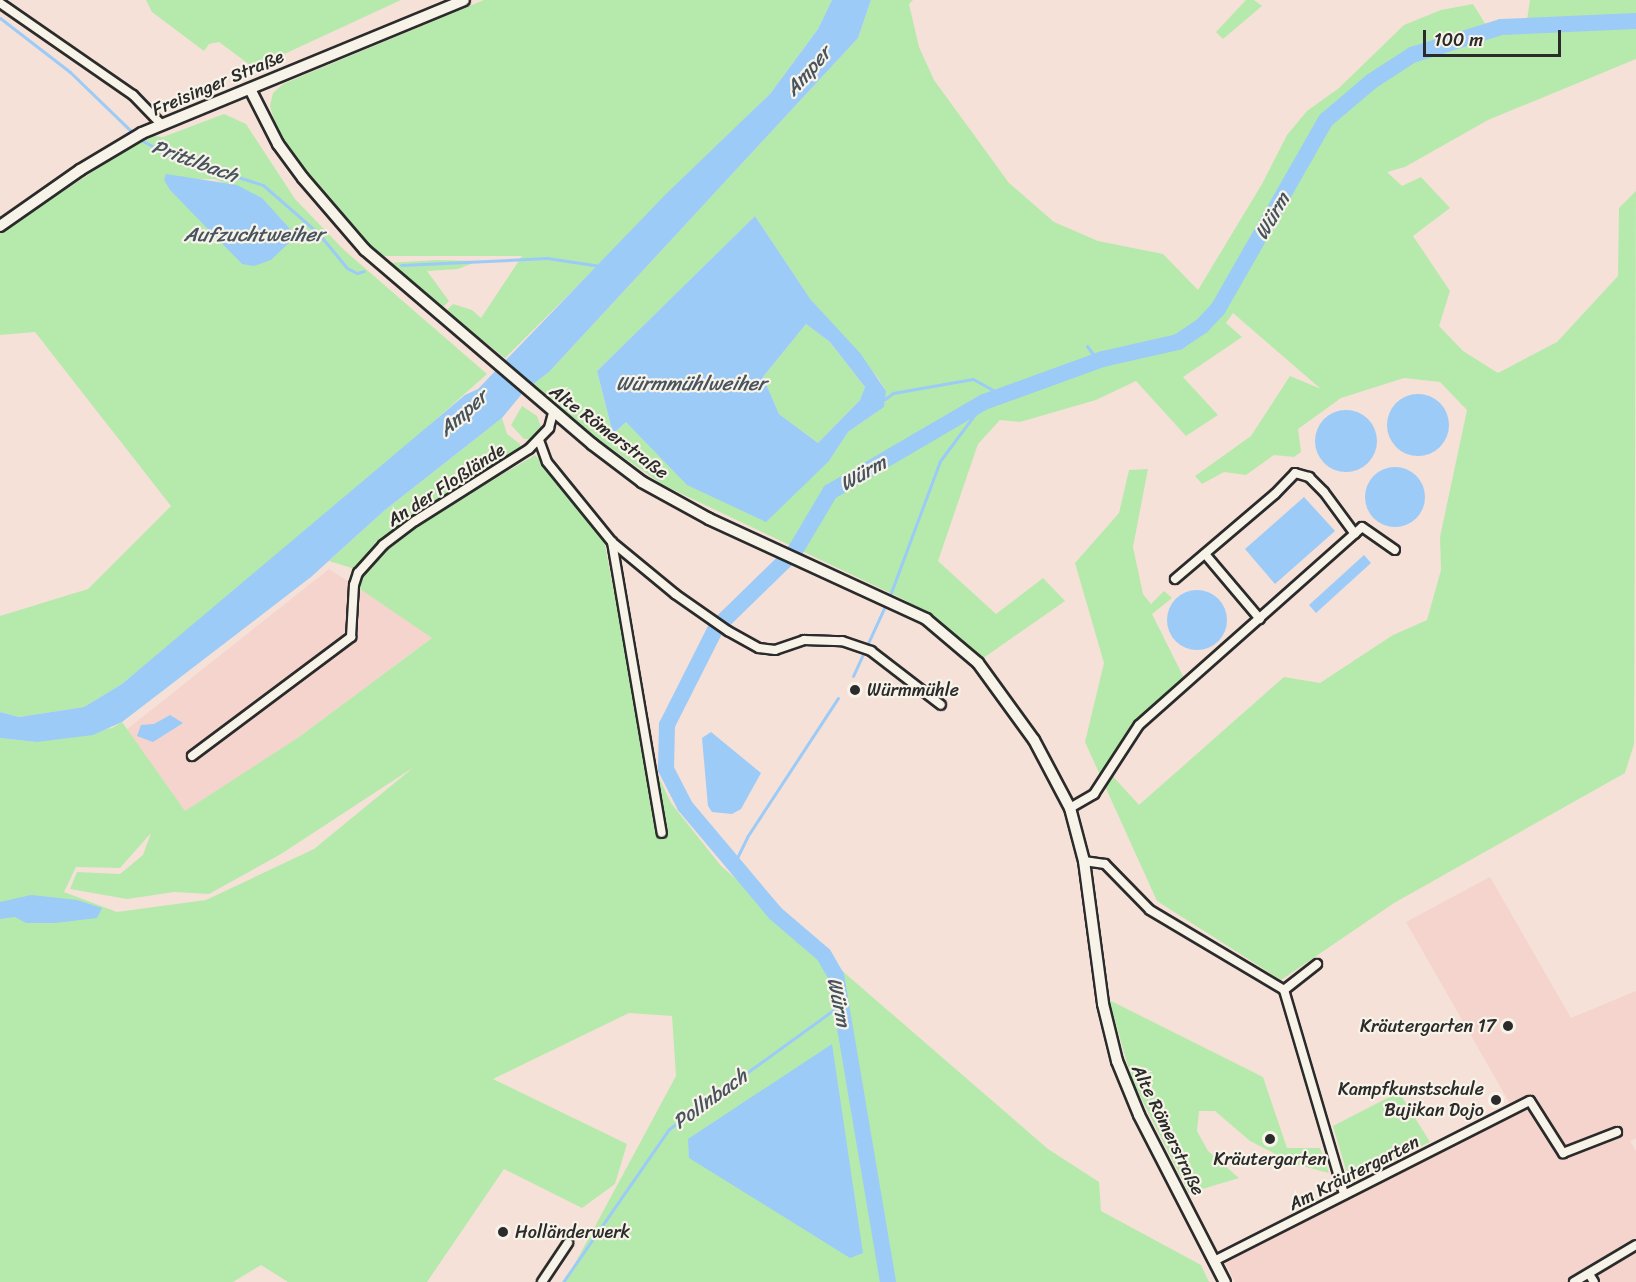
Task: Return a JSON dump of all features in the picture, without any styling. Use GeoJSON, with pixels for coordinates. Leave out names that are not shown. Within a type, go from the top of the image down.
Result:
{"type":"FeatureCollection","features":[{"type":"Feature","properties":{"kind":"main road","name":"Freisinger Straße"},"geometry":{"type":"LineString","coordinates":[[0,226],[142,133],[250,89],[339,49],[464,0]]}},
{"type":"Feature","properties":{"kind":"main road","name":"Alte Römerstraße"},"geometry":{"type":"LineString","coordinates":[[250,89],[278,144],[336,219],[379,264],[553,413],[642,482],[776,550],[896,603],[926,619],[978,663],[1034,740],[1070,808],[1084,861],[1103,1004],[1117,1061],[1139,1115],[1225,1282]]}},
{"type":"Feature","properties":{"kind":"street"},"geometry":{"type":"LineString","coordinates":[[0,3],[133,96],[161,124]]}},
{"type":"Feature","properties":{"kind":"street","name":"An der Floßlände"},"geometry":{"type":"LineString","coordinates":[[192,756],[351,637],[355,580],[383,545],[415,521],[485,480],[539,440],[549,428],[553,413]]}},
{"type":"Feature","properties":{"kind":"street"},"geometry":{"type":"LineString","coordinates":[[539,440],[547,462],[612,542],[728,631],[759,648],[775,650],[804,640],[853,645],[871,651],[941,705]]}},
{"type":"Feature","properties":{"kind":"street"},"geometry":{"type":"LineString","coordinates":[[1175,579],[1206,554],[1295,472],[1309,477],[1324,492],[1355,534]]}},
{"type":"Feature","properties":{"kind":"street"},"geometry":{"type":"LineString","coordinates":[[1070,808],[1094,794],[1139,724],[1185,680],[1260,619],[1362,527],[1395,550]]}},
{"type":"Feature","properties":{"kind":"street"},"geometry":{"type":"LineString","coordinates":[[612,542],[662,833]]}},
{"type":"Feature","properties":{"kind":"street"},"geometry":{"type":"LineString","coordinates":[[1206,554],[1260,619]]}},
{"type":"Feature","properties":{"kind":"street"},"geometry":{"type":"LineString","coordinates":[[1084,861],[1105,864],[1150,910],[1284,990],[1344,1194]]}},
{"type":"Feature","properties":{"kind":"street"},"geometry":{"type":"LineString","coordinates":[[1284,990],[1317,964]]}},
{"type":"Feature","properties":{"kind":"street","name":"Am Kräutergarten"},"geometry":{"type":"LineString","coordinates":[[1214,1261],[1530,1101],[1563,1153],[1617,1132]]}},
{"type":"Feature","properties":{"kind":"street"},"geometry":{"type":"LineString","coordinates":[[542,1282],[568,1243]]}},
{"type":"Feature","properties":{"kind":"street"},"geometry":{"type":"LineString","coordinates":[[1574,1282],[1636,1245]]}},
{"type":"Feature","properties":{"kind":"street"},"geometry":{"type":"LineString","coordinates":[[1589,1274],[1594,1282]]}},
{"type":"Feature","properties":{"kind":"shaded area"},"geometry":{"type":"Polygon","coordinates":[[[329,569],[433,637],[299,737],[185,812],[126,730],[329,569]]]}},
{"type":"Feature","properties":{"kind":"shaded area"},"geometry":{"type":"Polygon","coordinates":[[[1490,877],[1571,1018],[1636,991],[1636,1138],[1630,1141],[1636,1151],[1636,1282],[1235,1282],[1222,1257],[1513,1109],[1406,922],[1490,877]]]}},
{"type":"Feature","properties":{"kind":"green space"},"geometry":{"type":"Polygon","coordinates":[[[146,0],[401,0],[254,68],[219,42],[209,44],[204,51],[152,12],[146,0]]]}},
{"type":"Feature","properties":{"kind":"green space"},"geometry":{"type":"Polygon","coordinates":[[[484,0],[832,0],[818,29],[770,94],[505,358],[446,311],[453,304],[472,310],[481,318],[522,256],[381,256],[340,215],[297,161],[276,127],[270,106],[273,93],[283,84],[484,0]]]}},
{"type":"Feature","properties":{"kind":"green space"},"geometry":{"type":"Polygon","coordinates":[[[871,0],[913,0],[909,4],[919,47],[934,80],[1009,183],[1054,222],[1098,241],[1163,254],[1198,290],[1262,184],[1287,135],[1307,111],[1339,88],[1404,25],[1441,10],[1473,4],[1489,30],[1526,27],[1530,0],[1636,0],[1636,59],[1488,120],[1405,167],[1387,172],[1402,186],[1421,177],[1450,208],[1413,236],[1450,291],[1439,326],[1463,351],[1498,373],[1557,342],[1618,276],[1619,208],[1636,191],[1634,744],[1625,773],[1394,903],[1281,980],[1157,901],[1085,742],[1104,663],[1075,563],[1119,513],[1129,470],[1148,469],[1133,547],[1143,594],[1151,604],[1164,591],[1172,598],[1152,614],[1185,680],[1139,725],[1109,772],[1139,805],[1284,677],[1320,683],[1393,635],[1427,620],[1441,570],[1440,537],[1467,410],[1440,382],[1404,378],[1341,398],[1298,429],[1301,452],[1294,457],[1274,455],[1246,475],[1224,472],[1202,484],[1195,476],[1251,436],[1290,376],[1321,389],[1233,313],[1226,323],[1242,337],[1183,377],[1218,415],[1186,436],[1136,381],[1096,400],[1020,422],[1000,420],[978,444],[938,561],[996,614],[1043,578],[1065,601],[982,659],[905,600],[663,485],[576,424],[533,383],[549,372],[858,38],[871,0]],[[755,216],[597,371],[613,434],[626,422],[653,446],[829,461],[848,432],[877,412],[886,391],[878,378],[811,300],[755,216]]]}},
{"type":"Feature","properties":{"kind":"green space"},"geometry":{"type":"Polygon","coordinates":[[[1246,0],[1254,0],[1262,6],[1223,39],[1216,32],[1246,0]]]}},
{"type":"Feature","properties":{"kind":"green space"},"geometry":{"type":"Polygon","coordinates":[[[224,114],[246,124],[295,199],[344,250],[487,374],[360,487],[122,684],[84,707],[19,717],[0,712],[0,616],[88,589],[171,506],[35,332],[0,335],[0,233],[127,149],[153,136],[163,137],[224,114]],[[214,179],[164,180],[242,264],[262,198],[214,179]]]}},
{"type":"Feature","properties":{"kind":"green space"},"geometry":{"type":"Polygon","coordinates":[[[438,260],[478,261],[458,269],[427,271],[449,301],[442,308],[386,263],[438,260]]]}},
{"type":"Feature","properties":{"kind":"green space"},"geometry":{"type":"Polygon","coordinates":[[[806,324],[830,342],[865,387],[860,400],[818,443],[779,414],[763,377],[806,324]]]}},
{"type":"Feature","properties":{"kind":"green space"},"geometry":{"type":"Polygon","coordinates":[[[522,406],[537,416],[541,427],[530,439],[524,439],[511,425],[522,406]]]}},
{"type":"Feature","properties":{"kind":"green space"},"geometry":{"type":"Polygon","coordinates":[[[502,418],[507,434],[520,444],[520,450],[411,517],[379,541],[355,569],[329,561],[385,510],[502,418]]]}},
{"type":"Feature","properties":{"kind":"green space"},"geometry":{"type":"Polygon","coordinates":[[[535,455],[603,535],[643,744],[671,803],[721,866],[1048,1149],[1099,1182],[1101,1211],[1201,1265],[1209,1282],[565,1282],[676,1076],[672,1016],[629,1013],[493,1079],[627,1144],[615,1184],[582,1208],[504,1169],[427,1282],[288,1282],[261,1265],[233,1282],[0,1282],[0,738],[37,742],[112,728],[122,722],[185,811],[299,737],[432,638],[357,587],[363,575],[386,548],[418,524],[535,455]],[[414,767],[281,854],[209,894],[174,892],[127,899],[70,889],[77,872],[120,874],[143,855],[151,833],[120,868],[76,867],[64,892],[117,912],[206,900],[314,849],[414,767]]]}},
{"type":"Feature","properties":{"kind":"green space"},"geometry":{"type":"Polygon","coordinates":[[[1109,1000],[1263,1077],[1287,1148],[1320,1148],[1329,1173],[1295,1164],[1250,1141],[1215,1111],[1199,1111],[1197,1131],[1208,1151],[1239,1178],[1189,1193],[1132,1080],[1109,1000]]]}},
{"type":"Feature","properties":{"kind":"green space"},"geometry":{"type":"Polygon","coordinates":[[[1399,1092],[1430,1142],[1349,1180],[1333,1126],[1399,1092]]]}},
{"type":"Feature","properties":{"kind":"water","name":"Amper"},"geometry":{"type":"Polygon","coordinates":[[[832,0],[871,0],[858,38],[549,372],[525,390],[502,418],[385,510],[311,577],[122,722],[93,735],[37,742],[0,738],[0,712],[19,717],[84,707],[122,684],[465,395],[478,389],[666,194],[770,94],[818,29],[832,0]]]}},
{"type":"Feature","properties":{"kind":"water","name":"Aufzuchtweiher"},"geometry":{"type":"Polygon","coordinates":[[[166,174],[237,185],[262,198],[291,230],[292,240],[271,260],[254,266],[242,264],[170,190],[164,180],[166,174]]]}},
{"type":"Feature","properties":{"kind":"water","name":"Würmmühlweiher"},"geometry":{"type":"Polygon","coordinates":[[[755,216],[811,300],[860,353],[886,391],[884,407],[848,432],[829,461],[766,522],[687,485],[626,422],[613,434],[597,371],[755,216]],[[806,324],[763,377],[779,414],[818,443],[860,400],[865,387],[830,342],[806,324]]]}},
{"type":"Feature","properties":{"kind":"water"},"geometry":{"type":"Polygon","coordinates":[[[1418,394],[1435,399],[1440,403],[1444,408],[1449,425],[1444,442],[1440,447],[1435,451],[1418,456],[1401,451],[1396,447],[1392,442],[1387,425],[1392,408],[1396,403],[1401,399],[1418,394]]]}},
{"type":"Feature","properties":{"kind":"water"},"geometry":{"type":"Polygon","coordinates":[[[1340,410],[1352,410],[1368,419],[1375,429],[1377,441],[1375,453],[1368,463],[1352,472],[1340,472],[1329,467],[1320,458],[1315,447],[1315,435],[1320,424],[1329,415],[1340,410]]]}},
{"type":"Feature","properties":{"kind":"water"},"geometry":{"type":"Polygon","coordinates":[[[1395,467],[1416,476],[1425,497],[1416,518],[1395,527],[1374,518],[1365,497],[1374,476],[1395,467]]]}},
{"type":"Feature","properties":{"kind":"water"},"geometry":{"type":"Polygon","coordinates":[[[1304,497],[1335,531],[1275,584],[1245,549],[1304,497]]]}},
{"type":"Feature","properties":{"kind":"water"},"geometry":{"type":"Polygon","coordinates":[[[1364,555],[1371,563],[1316,613],[1309,605],[1364,555]]]}},
{"type":"Feature","properties":{"kind":"water"},"geometry":{"type":"Polygon","coordinates":[[[1191,590],[1203,590],[1214,595],[1222,603],[1227,620],[1225,632],[1214,645],[1203,650],[1191,650],[1180,645],[1172,637],[1167,626],[1167,614],[1172,603],[1180,595],[1191,590]]]}},
{"type":"Feature","properties":{"kind":"water"},"geometry":{"type":"Polygon","coordinates":[[[170,715],[183,723],[153,742],[137,736],[141,725],[154,724],[170,715]]]}},
{"type":"Feature","properties":{"kind":"water"},"geometry":{"type":"Polygon","coordinates":[[[711,732],[761,773],[741,809],[732,814],[712,812],[708,806],[702,738],[711,732]]]}},
{"type":"Feature","properties":{"kind":"water"},"geometry":{"type":"Polygon","coordinates":[[[31,895],[77,900],[102,908],[97,918],[55,923],[26,923],[15,917],[0,919],[0,902],[31,895]]]}},
{"type":"Feature","properties":{"kind":"water"},"geometry":{"type":"Polygon","coordinates":[[[832,1044],[863,1253],[850,1258],[689,1158],[688,1139],[832,1044]]]}},
{"type":"Feature","properties":{"kind":"waterway","name":"Prittlbach"},"geometry":{"type":"LineString","coordinates":[[0,18],[70,72],[134,134]]}},
{"type":"Feature","properties":{"kind":"waterway","name":"Würm"},"geometry":{"type":"LineString","coordinates":[[888,1282],[836,976],[824,955],[775,913],[685,806],[666,769],[667,725],[716,628],[795,551],[830,492],[984,402],[1103,359],[1178,342],[1202,326],[1218,309],[1326,120],[1372,81],[1412,55],[1501,27],[1636,21]]}},
{"type":"Feature","properties":{"kind":"waterway","name":"Prittlbach"},"geometry":{"type":"LineString","coordinates":[[139,139],[171,156],[263,185],[319,234],[347,268],[357,273],[364,271]]}},
{"type":"Feature","properties":{"kind":"waterway","name":"Prittlbach"},"geometry":{"type":"LineString","coordinates":[[401,265],[547,258],[600,266]]}},
{"type":"Feature","properties":{"kind":"waterway"},"geometry":{"type":"LineString","coordinates":[[1087,346],[1098,361]]}},
{"type":"Feature","properties":{"kind":"waterway"},"geometry":{"type":"LineString","coordinates":[[885,399],[893,393],[973,379],[1002,395]]}},
{"type":"Feature","properties":{"kind":"waterway"},"geometry":{"type":"LineString","coordinates":[[889,598],[940,461],[984,402]]}},
{"type":"Feature","properties":{"kind":"waterway"},"geometry":{"type":"LineString","coordinates":[[853,676],[886,604]]}},
{"type":"Feature","properties":{"kind":"waterway"},"geometry":{"type":"LineString","coordinates":[[734,864],[747,837],[838,698]]}},
{"type":"Feature","properties":{"kind":"waterway","name":"Pollnbach"},"geometry":{"type":"LineString","coordinates":[[563,1282],[669,1129],[843,1003]]}},
{"type":"Feature","properties":{"kind":"place","name":"Würmmühle"},"geometry":{"type":"Point","coordinates":[855,690]}},
{"type":"Feature","properties":{"kind":"place","name":"Kräutergarten 17"},"geometry":{"type":"Point","coordinates":[1508,1026]}},
{"type":"Feature","properties":{"kind":"place","name":"Kampfkunstschule Bujikan Dojo"},"geometry":{"type":"Point","coordinates":[1496,1100]}},
{"type":"Feature","properties":{"kind":"place","name":"Kräutergarten"},"geometry":{"type":"Point","coordinates":[1270,1139]}},
{"type":"Feature","properties":{"kind":"place","name":"Holländerwerk"},"geometry":{"type":"Point","coordinates":[503,1232]}}]}
